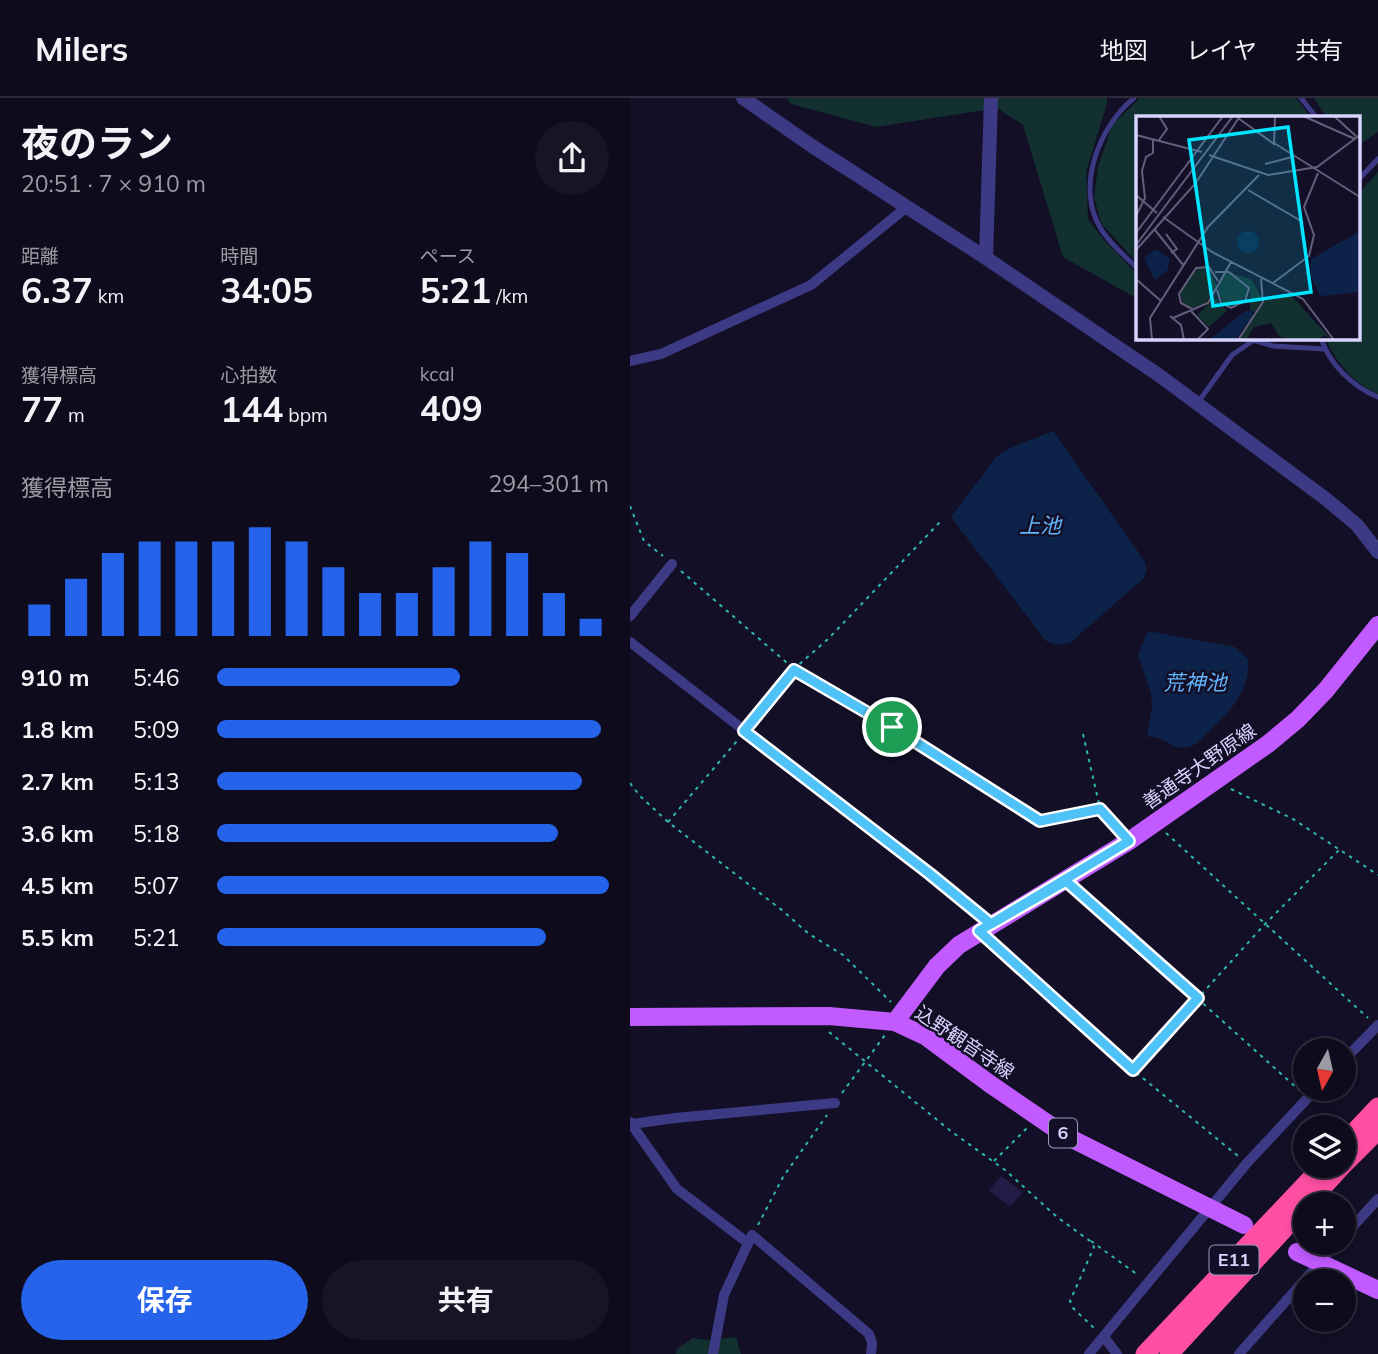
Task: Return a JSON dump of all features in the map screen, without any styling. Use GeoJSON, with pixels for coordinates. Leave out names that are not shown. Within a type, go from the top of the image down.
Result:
{"type":"FeatureCollection","features":[{"type":"Feature","properties":{"kind":"highway"},"geometry":{"type":"LineString","coordinates":[[1356,1130],[1378,1107]]}},
{"type":"Feature","properties":{"kind":"highway","name":"E11"},"geometry":{"type":"LineString","coordinates":[[1356,1152],[1378,1130]]}},
{"type":"Feature","properties":{"kind":"highway","name":"E11"},"geometry":{"type":"LineString","coordinates":[[1145,1354],[1312,1178]]}},
{"type":"Feature","properties":{"kind":"highway","name":"E11"},"geometry":{"type":"LineString","coordinates":[[1318,1192],[1331,1178]]}},
{"type":"Feature","properties":{"kind":"highway","name":"E11"},"geometry":{"type":"LineString","coordinates":[[1169,1354],[1293,1219]]}},
{"type":"Feature","properties":{"kind":"main road","name":"善通寺大野原線"},"geometry":{"type":"LineString","coordinates":[[898,1017],[937,966],[959,945],[1129,841],[1216,782],[1298,719],[1326,690],[1378,625]]}},
{"type":"Feature","properties":{"kind":"main road","name":"込野観音寺線"},"geometry":{"type":"LineString","coordinates":[[630,1017],[898,1017],[1038,1117],[1096,1152],[1244,1225]]}},
{"type":"Feature","properties":{"kind":"main road"},"geometry":{"type":"LineString","coordinates":[[1303,1255],[1378,1290]]}},
{"type":"Feature","properties":{"kind":"street"},"geometry":{"type":"LineString","coordinates":[[743,98],[802,140],[986,258],[1197,404],[1326,499],[1357,525],[1378,552]]}},
{"type":"Feature","properties":{"kind":"street"},"geometry":{"type":"LineString","coordinates":[[986,258],[991,98]]}},
{"type":"Feature","properties":{"kind":"street"},"geometry":{"type":"LineString","coordinates":[[630,361],[661,354],[811,285],[908,206]]}},
{"type":"Feature","properties":{"kind":"street"},"geometry":{"type":"LineString","coordinates":[[630,616],[672,564]]}},
{"type":"Feature","properties":{"kind":"street"},"geometry":{"type":"LineString","coordinates":[[630,642],[930,874],[985,927]]}},
{"type":"Feature","properties":{"kind":"street"},"geometry":{"type":"LineString","coordinates":[[1356,1048],[1377,1026]]}},
{"type":"Feature","properties":{"kind":"street"},"geometry":{"type":"LineString","coordinates":[[1089,1354],[1247,1163],[1305,1101]]}},
{"type":"Feature","properties":{"kind":"street"},"geometry":{"type":"LineString","coordinates":[[835,1102],[631,1123],[677,1189],[750,1239],[869,1334],[871,1354]]}},
{"type":"Feature","properties":{"kind":"street"},"geometry":{"type":"LineString","coordinates":[[1356,1223],[1378,1199]]}},
{"type":"Feature","properties":{"kind":"street"},"geometry":{"type":"LineString","coordinates":[[713,1354],[724,1295],[750,1239]]}},
{"type":"Feature","properties":{"kind":"street"},"geometry":{"type":"LineString","coordinates":[[1239,1354],[1326,1255]]}},
{"type":"Feature","properties":{"kind":"street"},"geometry":{"type":"LineString","coordinates":[[1104,1337],[1117,1354]]}},
{"type":"Feature","properties":{"kind":"lane"},"geometry":{"type":"LineString","coordinates":[[1134,98],[1113,120],[1099,148],[1092,174],[1090,197],[1094,215],[1102,231],[1136,267]]}},
{"type":"Feature","properties":{"kind":"lane"},"geometry":{"type":"LineString","coordinates":[[1301,98],[1315,116]]}},
{"type":"Feature","properties":{"kind":"lane"},"geometry":{"type":"LineString","coordinates":[[1360,178],[1378,159]]}},
{"type":"Feature","properties":{"kind":"lane"},"geometry":{"type":"LineString","coordinates":[[1197,404],[1232,355],[1254,340]]}},
{"type":"Feature","properties":{"kind":"lane"},"geometry":{"type":"LineString","coordinates":[[1258,340],[1273,346],[1324,349]]}},
{"type":"Feature","properties":{"kind":"lane"},"geometry":{"type":"LineString","coordinates":[[1322,340],[1324,349],[1336,366],[1365,392],[1378,397]]}},
{"type":"Feature","properties":{"kind":"path"},"geometry":{"type":"LineString","coordinates":[[630,506],[644,541],[794,670],[892,727],[1040,821],[1100,809]]}},
{"type":"Feature","properties":{"kind":"path"},"geometry":{"type":"LineString","coordinates":[[668,822],[794,670],[828,639],[942,520]]}},
{"type":"Feature","properties":{"kind":"path"},"geometry":{"type":"LineString","coordinates":[[1083,734],[1100,809],[1129,841]]}},
{"type":"Feature","properties":{"kind":"path"},"geometry":{"type":"LineString","coordinates":[[1216,782],[1293,819],[1378,875]]}},
{"type":"Feature","properties":{"kind":"path"},"geometry":{"type":"LineString","coordinates":[[630,783],[668,822],[809,934],[843,955],[898,1017],[783,1177],[750,1239]]}},
{"type":"Feature","properties":{"kind":"path"},"geometry":{"type":"LineString","coordinates":[[1155,822],[1377,1026]]}},
{"type":"Feature","properties":{"kind":"path"},"geometry":{"type":"LineString","coordinates":[[1133,1070],[1265,924],[1339,849]]}},
{"type":"Feature","properties":{"kind":"path"},"geometry":{"type":"LineString","coordinates":[[1066,881],[1293,1084]]}},
{"type":"Feature","properties":{"kind":"path"},"geometry":{"type":"LineString","coordinates":[[985,927],[1133,1070],[1247,1163]]}},
{"type":"Feature","properties":{"kind":"path"},"geometry":{"type":"LineString","coordinates":[[828,1031],[952,1132],[993,1161],[1057,1217],[1149,1283]]}},
{"type":"Feature","properties":{"kind":"path"},"geometry":{"type":"LineString","coordinates":[[993,1161],[1038,1117]]}},
{"type":"Feature","properties":{"kind":"path"},"geometry":{"type":"LineString","coordinates":[[1090,1241],[1094,1247],[1070,1301],[1073,1308],[1104,1337]]}},
{"type":"Feature","properties":{"kind":"green space"},"geometry":{"type":"Polygon","coordinates":[[[787,98],[1107,98],[1086,172],[1088,219],[1136,273],[1136,298],[1063,257],[1023,125],[997,108],[876,127],[791,104],[787,98]]]}},
{"type":"Feature","properties":{"kind":"green space"},"geometry":{"type":"Polygon","coordinates":[[[1140,98],[1296,98],[1310,116],[1136,116],[1136,262],[1101,223],[1094,197],[1098,167],[1112,125],[1140,98]]]}},
{"type":"Feature","properties":{"kind":"green space"},"geometry":{"type":"Polygon","coordinates":[[[1314,98],[1378,98],[1378,132],[1360,144],[1360,116],[1325,116],[1314,98]]]}},
{"type":"Feature","properties":{"kind":"green space"},"geometry":{"type":"Polygon","coordinates":[[[1378,172],[1378,394],[1346,371],[1326,340],[1360,340],[1360,192],[1378,172]]]}},
{"type":"Feature","properties":{"kind":"green space"},"geometry":{"type":"Polygon","coordinates":[[[736,1337],[741,1354],[676,1354],[677,1349],[693,1338],[707,1340],[736,1337]]]}},
{"type":"Feature","properties":{"kind":"water","name":"上池"},"geometry":{"type":"Polygon","coordinates":[[[1053,431],[1144,560],[1147,570],[1144,578],[1070,643],[1057,645],[1046,641],[951,517],[997,456],[1053,431]]]}},
{"type":"Feature","properties":{"kind":"water","name":"荒神池"},"geometry":{"type":"Polygon","coordinates":[[[1148,631],[1235,647],[1248,659],[1248,672],[1240,696],[1196,744],[1181,748],[1154,737],[1147,737],[1152,706],[1151,693],[1138,655],[1148,631]]]}},
{"type":"Feature","properties":{"kind":"building"},"geometry":{"type":"Polygon","coordinates":[[[1001,1176],[1023,1192],[1010,1207],[989,1190],[1001,1176]]]}},
{"type":"Feature","properties":{"kind":"route"},"geometry":{"type":"LineString","coordinates":[[892,727],[794,670],[744,731],[991,924],[1066,881],[1198,998],[1133,1070],[979,931],[1066,881],[1129,841],[1100,809],[1040,821],[892,727]]}}]}
